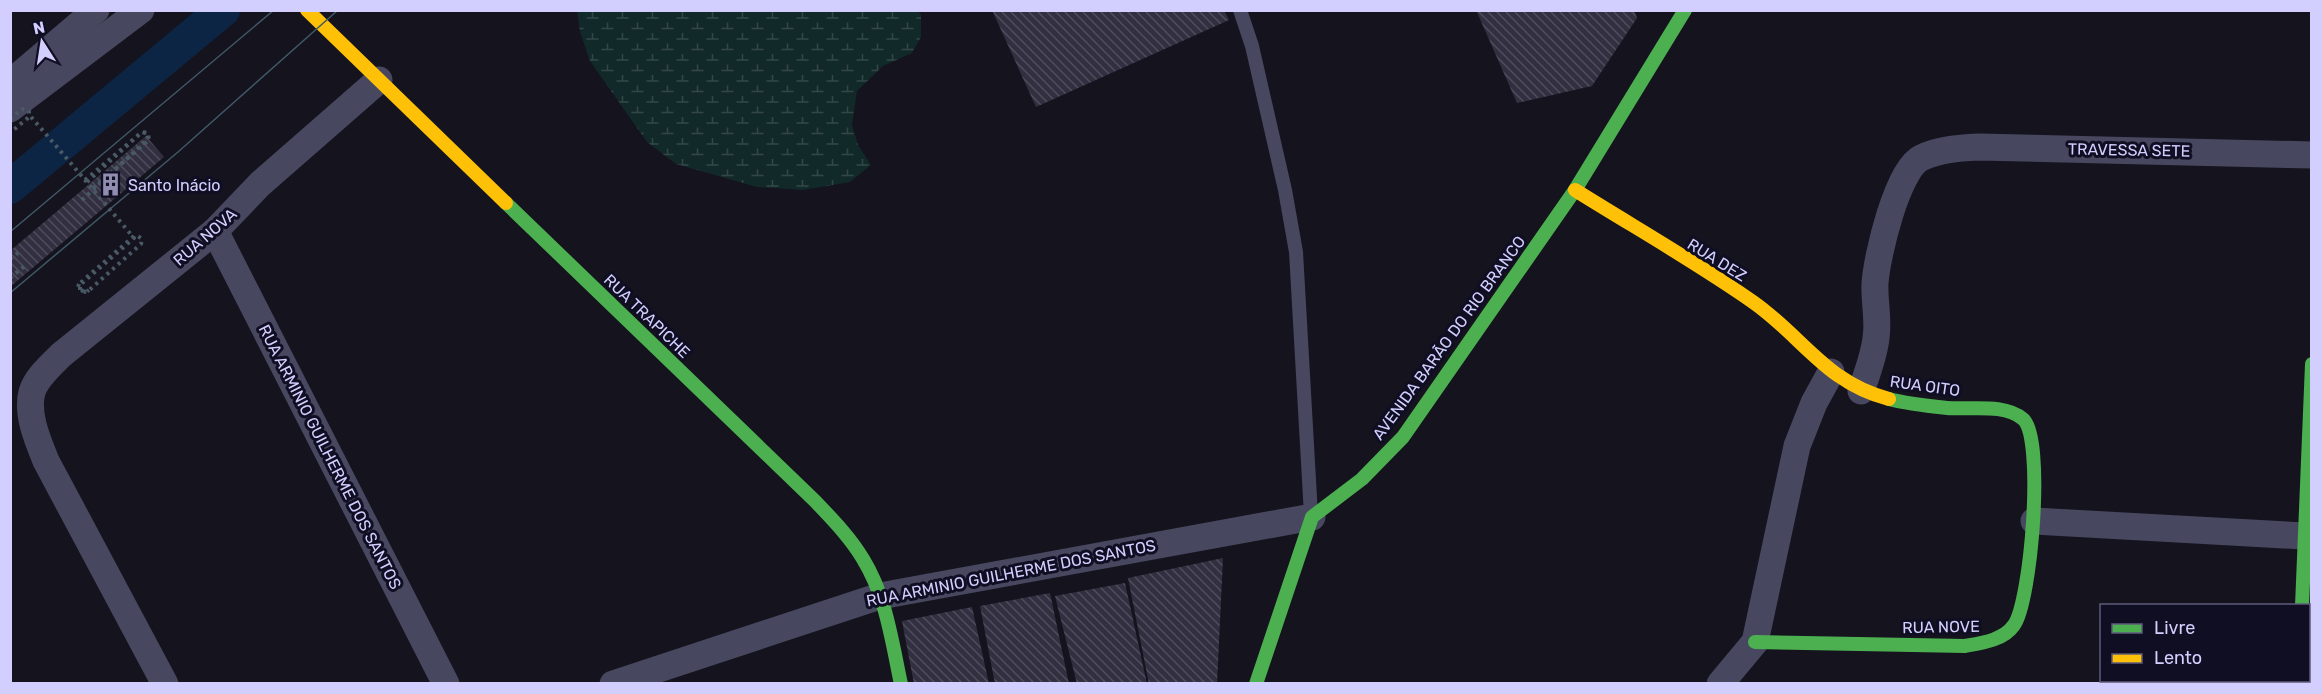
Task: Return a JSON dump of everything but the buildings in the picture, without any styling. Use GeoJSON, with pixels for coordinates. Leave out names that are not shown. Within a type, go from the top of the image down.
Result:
{"type":"FeatureCollection","features":[{"type":"Feature","properties":{"kind":"street"},"geometry":{"type":"LineString","coordinates":[[10,83],[96,10]]}},
{"type":"Feature","properties":{"kind":"street"},"geometry":{"type":"LineString","coordinates":[[21,113],[141,10]]}},
{"type":"Feature","properties":{"kind":"street","name":"RUA TRAPICHE"},"geometry":{"type":"LineString","coordinates":[[307,10],[815,501],[847,536],[867,565],[880,596],[901,684]]}},
{"type":"Feature","properties":{"kind":"street","name":"AVENIDA BARÃO DO RIO BRANCO"},"geometry":{"type":"LineString","coordinates":[[1312,517],[1362,479],[1403,437],[1575,190],[1685,10]]}},
{"type":"Feature","properties":{"kind":"street","name":"RUA NOVA"},"geometry":{"type":"LineString","coordinates":[[165,684],[46,461],[36,437],[32,416],[32,392],[44,372],[61,355],[215,231],[260,184],[379,80]]}},
{"type":"Feature","properties":{"kind":"street","name":"TRAVESSA SETE"},"geometry":{"type":"LineString","coordinates":[[1861,390],[1877,337],[1875,285],[1880,250],[1901,181],[1908,168],[1920,158],[1946,149],[1979,147],[2312,155]]}},
{"type":"Feature","properties":{"kind":"street","name":"RUA DEZ"},"geometry":{"type":"LineString","coordinates":[[1575,190],[1753,302],[1777,320],[1831,372]]}},
{"type":"Feature","properties":{"kind":"street","name":"RUA ARMINIO GUILHERME DOS SANTOS"},"geometry":{"type":"LineString","coordinates":[[215,231],[446,684]]}},
{"type":"Feature","properties":{"kind":"street"},"geometry":{"type":"LineString","coordinates":[[2302,604],[2312,364]]}},
{"type":"Feature","properties":{"kind":"street"},"geometry":{"type":"LineString","coordinates":[[1720,684],[1755,642],[1797,446],[1814,403],[1831,372]]}},
{"type":"Feature","properties":{"kind":"street","name":"RUA OITO"},"geometry":{"type":"LineString","coordinates":[[1831,372],[1861,390],[1899,401],[1929,407],[2005,411],[2018,416]]}},
{"type":"Feature","properties":{"kind":"street","name":"RUA NOVE"},"geometry":{"type":"LineString","coordinates":[[1755,642],[1965,646],[2007,634],[2018,623],[2024,601],[2034,521],[2032,440],[2028,424],[2018,416]]}},
{"type":"Feature","properties":{"kind":"street"},"geometry":{"type":"LineString","coordinates":[[1256,684],[1312,517]]}},
{"type":"Feature","properties":{"kind":"street","name":"RUA ARMINIO GUILHERME DOS SANTOS"},"geometry":{"type":"LineString","coordinates":[[613,684],[880,596],[1312,517]]}},
{"type":"Feature","properties":{"kind":"street"},"geometry":{"type":"LineString","coordinates":[[2034,521],[2304,536]]}},
{"type":"Feature","properties":{"kind":"lane"},"geometry":{"type":"LineString","coordinates":[[1240,10],[1252,46],[1285,190],[1296,252],[1312,517]]}},
{"type":"Feature","properties":{"kind":"path"},"geometry":{"type":"LineString","coordinates":[[10,119],[22,109],[29,111],[29,117],[10,133]]}},
{"type":"Feature","properties":{"kind":"path"},"geometry":{"type":"LineString","coordinates":[[21,113],[85,180],[96,194],[104,202],[127,229],[134,238],[80,285],[80,291],[87,292],[142,241],[140,236],[134,236],[127,243],[80,284]]}},
{"type":"Feature","properties":{"kind":"path"},"geometry":{"type":"LineString","coordinates":[[82,200],[107,177],[132,155],[148,139],[149,135],[148,133],[147,132],[145,131],[142,132],[87,180],[88,187],[94,188],[118,168],[149,140],[150,137],[149,135],[148,134],[147,132],[142,132],[85,180]]}},
{"type":"Feature","properties":{"kind":"path"},"geometry":{"type":"LineString","coordinates":[[10,259],[18,253]]}},
{"type":"Feature","properties":{"kind":"path"},"geometry":{"type":"LineString","coordinates":[[10,278],[27,264]]}},
{"type":"Feature","properties":{"kind":"green space"},"geometry":{"type":"Polygon","coordinates":[[[577,10],[918,11],[921,15],[921,37],[912,53],[883,66],[857,91],[852,125],[858,145],[871,165],[850,182],[803,190],[757,187],[676,164],[647,142],[590,61],[580,32],[577,10]]]}},
{"type":"Feature","properties":{"kind":"waterway"},"geometry":{"type":"LineString","coordinates":[[10,187],[223,10]]}},
{"type":"Feature","properties":{"kind":"tram line"},"geometry":{"type":"LineString","coordinates":[[10,232],[274,10]]}},
{"type":"Feature","properties":{"kind":"tram line"},"geometry":{"type":"LineString","coordinates":[[10,293],[178,152],[338,10]]}},
{"type":"Feature","properties":{"kind":"traffic: fast"},"geometry":{"type":"LineString","coordinates":[[1256,684],[1312,517],[1362,479],[1403,437],[1575,190],[1685,10]]}},
{"type":"Feature","properties":{"kind":"traffic: fast"},"geometry":{"type":"LineString","coordinates":[[506,203],[815,501],[847,536],[871,573],[883,604],[901,684]]}},
{"type":"Feature","properties":{"kind":"traffic: fast"},"geometry":{"type":"LineString","coordinates":[[2302,604],[2312,364]]}},
{"type":"Feature","properties":{"kind":"traffic: fast"},"geometry":{"type":"LineString","coordinates":[[1755,642],[1965,646],[1999,637],[2014,625],[2026,586],[2033,521],[2033,456],[2030,432],[2023,419],[1997,409],[1947,408],[1889,399]]}},
{"type":"Feature","properties":{"kind":"traffic: slow"},"geometry":{"type":"LineString","coordinates":[[307,10],[506,203]]}},
{"type":"Feature","properties":{"kind":"traffic: slow"},"geometry":{"type":"LineString","coordinates":[[1575,190],[1753,302],[1831,371],[1867,392],[1889,399]]}},
{"type":"Feature","properties":{"kind":"place","name":"Santo Inácio"},"geometry":{"type":"Point","coordinates":[110,185]}}]}
